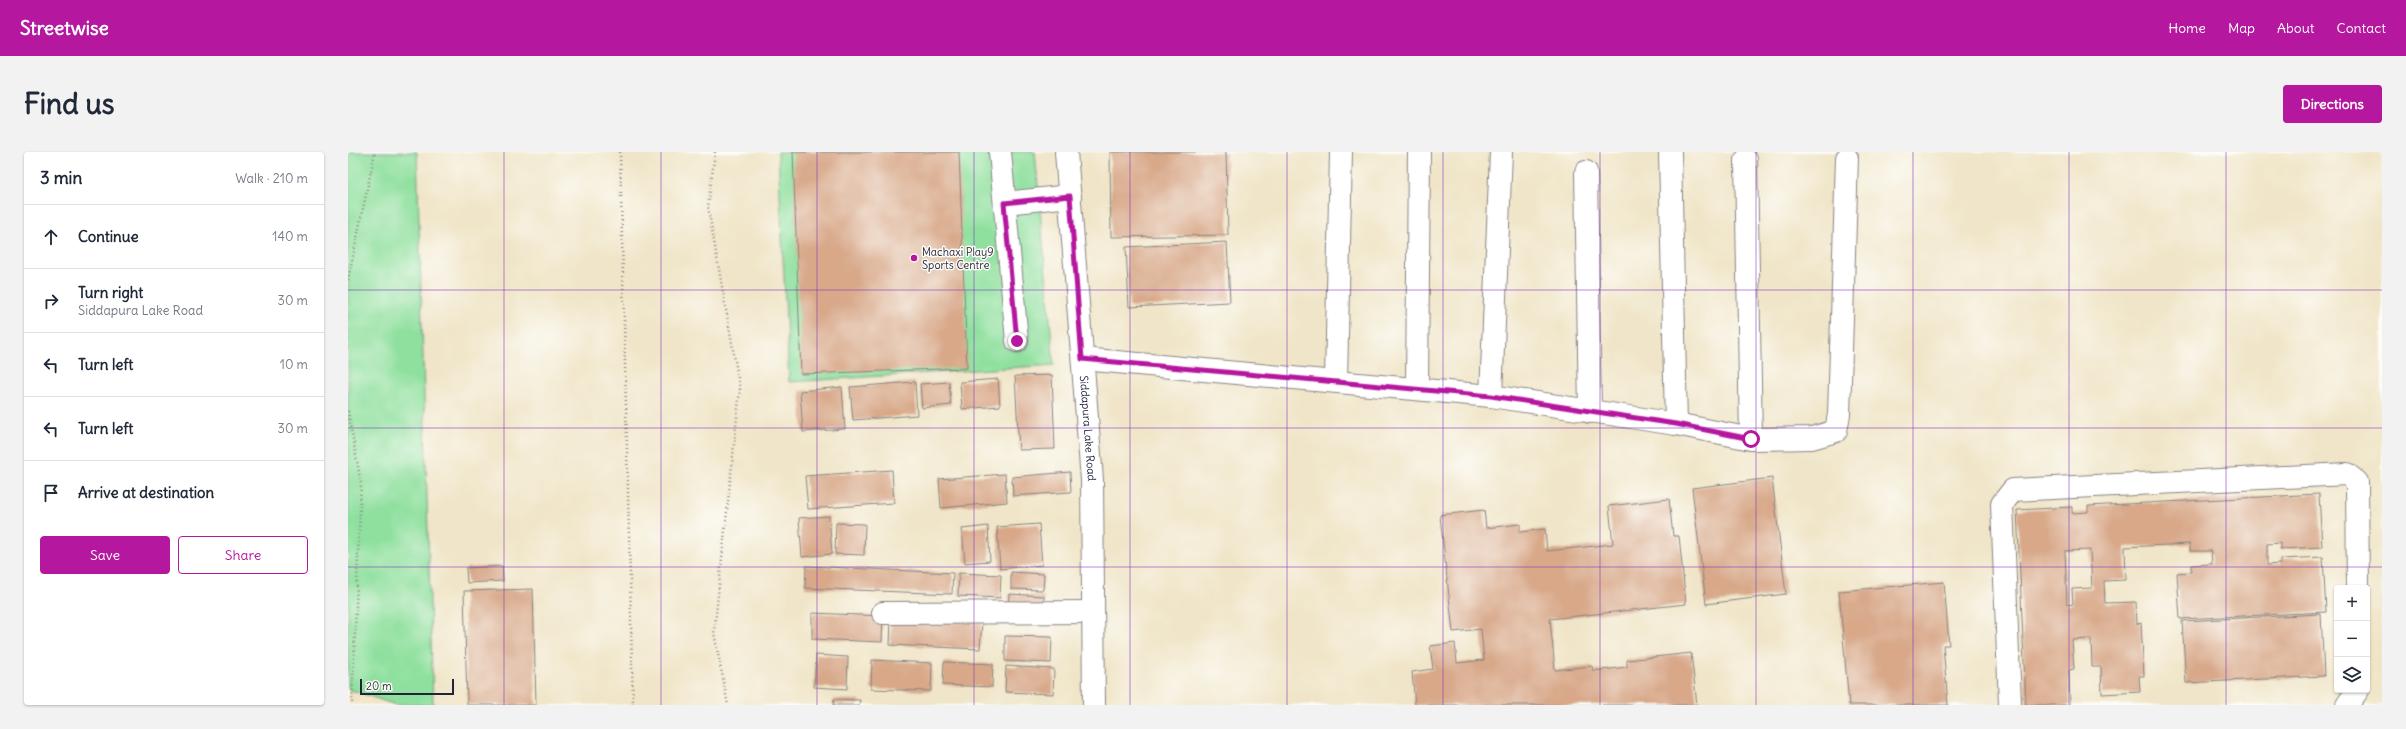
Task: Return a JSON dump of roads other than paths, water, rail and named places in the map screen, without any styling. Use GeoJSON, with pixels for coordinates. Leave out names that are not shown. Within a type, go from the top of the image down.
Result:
{"type":"FeatureCollection","features":[{"type":"Feature","properties":{"kind":"street"},"geometry":{"type":"LineString","coordinates":[[1000,152],[1017,341]]}},
{"type":"Feature","properties":{"kind":"street","name":"Siddapura Lake Road"},"geometry":{"type":"LineString","coordinates":[[1066,152],[1092,480],[1094,705]]}},
{"type":"Feature","properties":{"kind":"street"},"geometry":{"type":"LineString","coordinates":[[1336,381],[1341,152]]}},
{"type":"Feature","properties":{"kind":"street"},"geometry":{"type":"LineString","coordinates":[[1417,389],[1419,152]]}},
{"type":"Feature","properties":{"kind":"street"},"geometry":{"type":"LineString","coordinates":[[1491,396],[1501,152]]}},
{"type":"Feature","properties":{"kind":"street"},"geometry":{"type":"LineString","coordinates":[[1670,152],[1676,424]]}},
{"type":"Feature","properties":{"kind":"street"},"geometry":{"type":"LineString","coordinates":[[1082,359],[1491,396],[1676,424],[1751,439],[1812,438],[1836,431],[1840,414],[1847,158]]}},
{"type":"Feature","properties":{"kind":"street"},"geometry":{"type":"LineString","coordinates":[[1746,160],[1751,439]]}},
{"type":"Feature","properties":{"kind":"street"},"geometry":{"type":"LineString","coordinates":[[1586,172],[1590,412]]}},
{"type":"Feature","properties":{"kind":"street"},"geometry":{"type":"LineString","coordinates":[[1004,203],[1070,196]]}},
{"type":"Feature","properties":{"kind":"street"},"geometry":{"type":"LineString","coordinates":[[2010,705],[2002,504],[2013,490],[2347,474],[2357,482],[2358,585]]}},
{"type":"Feature","properties":{"kind":"street"},"geometry":{"type":"LineString","coordinates":[[883,613],[1093,612]]}},
{"type":"Feature","properties":{"kind":"street"},"geometry":{"type":"LineString","coordinates":[[2347,705],[2356,693]]}},
{"type":"Feature","properties":{"kind":"place","name":"Machaxi Play9 Sports Centre"},"geometry":{"type":"Point","coordinates":[914,258]}}]}
